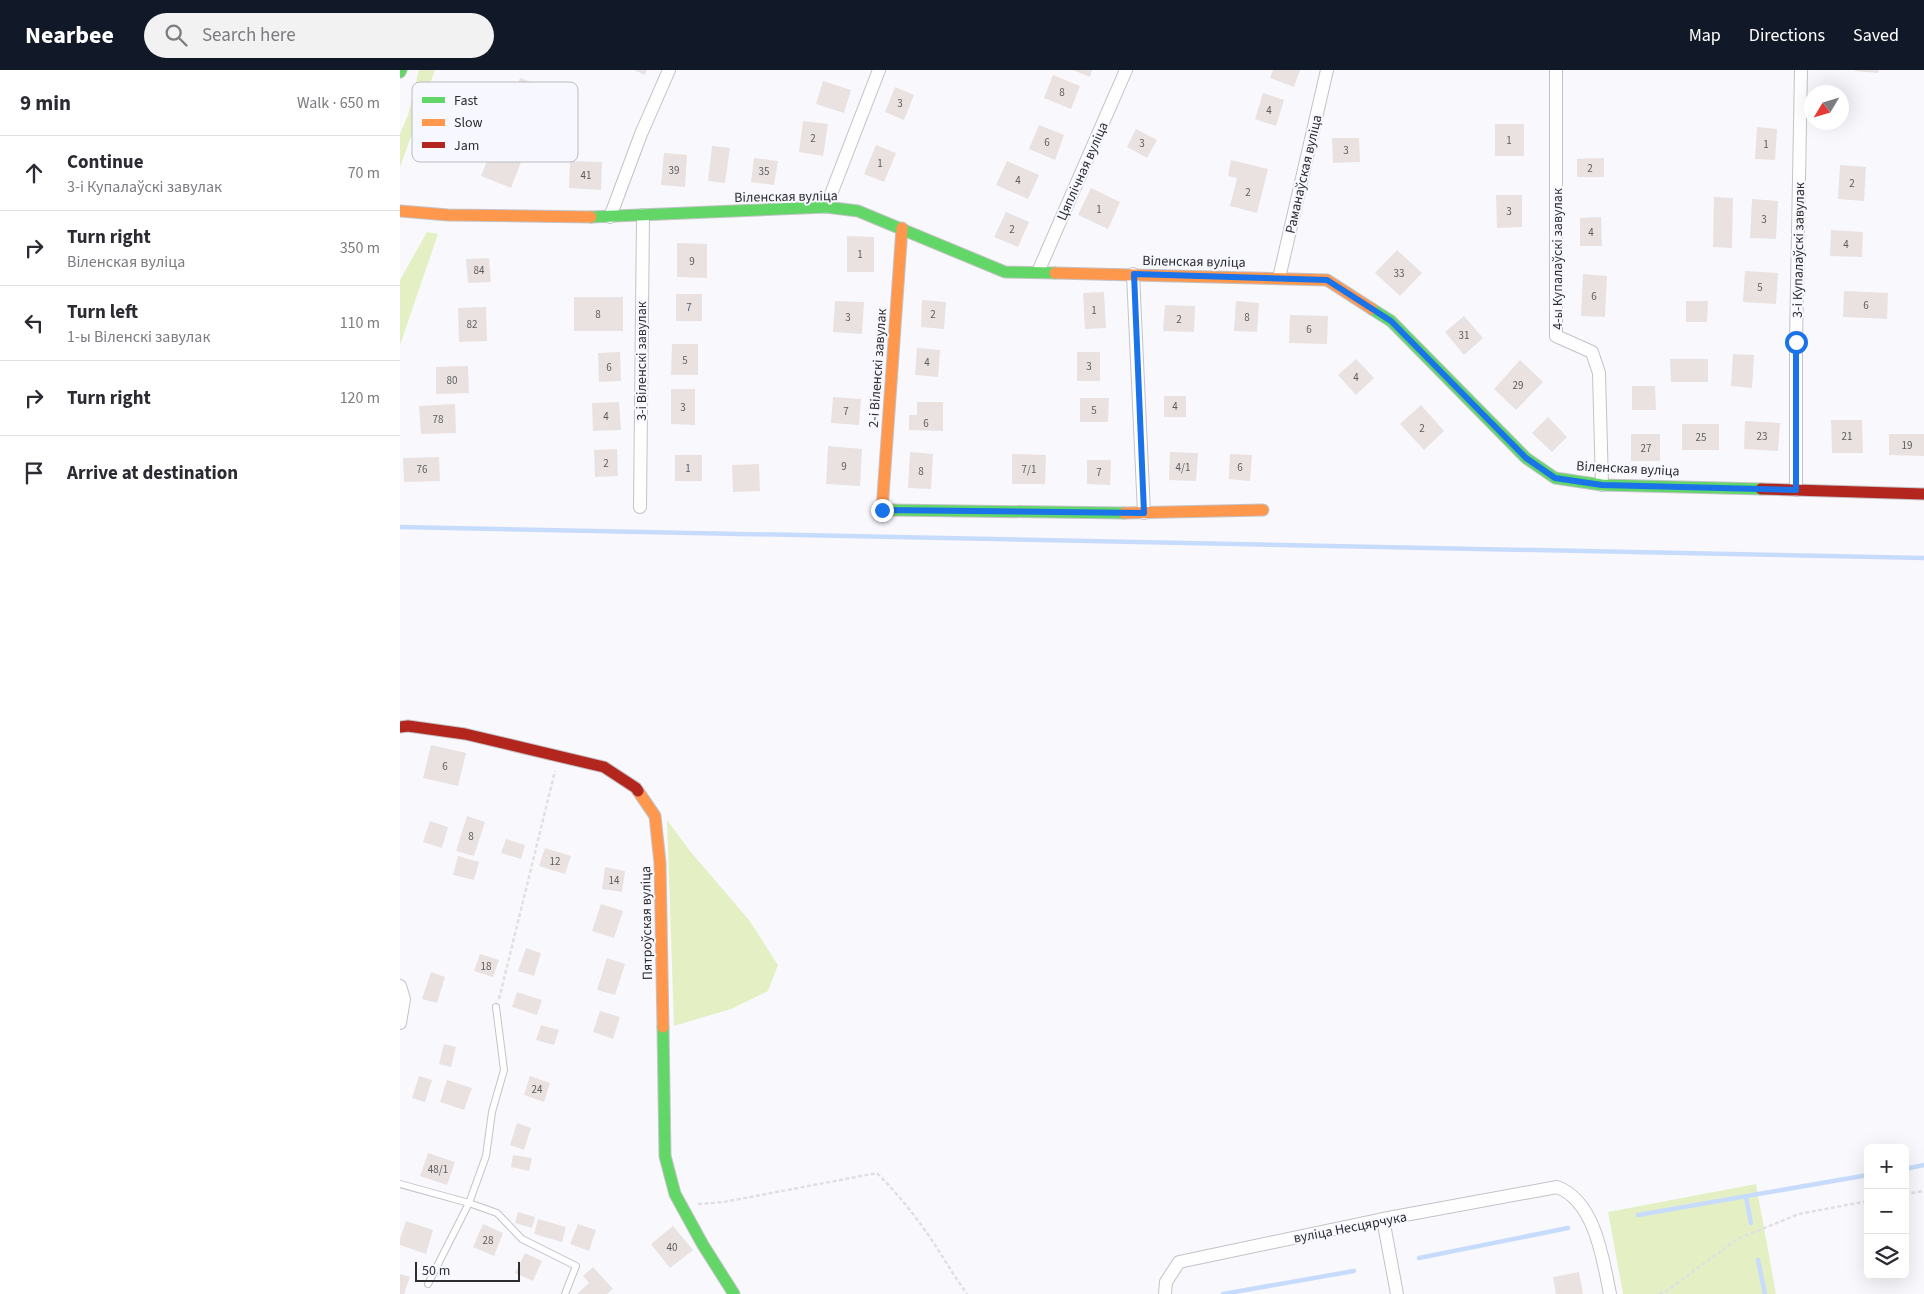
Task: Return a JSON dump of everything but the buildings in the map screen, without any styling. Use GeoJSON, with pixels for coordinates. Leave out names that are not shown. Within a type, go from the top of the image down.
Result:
{"type":"FeatureCollection","features":[{"type":"Feature","properties":{"kind":"street"},"geometry":{"type":"LineString","coordinates":[[610,217],[641,134],[669,70]]}},
{"type":"Feature","properties":{"kind":"street"},"geometry":{"type":"LineString","coordinates":[[826,207],[879,70]]}},
{"type":"Feature","properties":{"kind":"street","name":"Цяплічная вуліца"},"geometry":{"type":"LineString","coordinates":[[1038,272],[1126,70]]}},
{"type":"Feature","properties":{"kind":"street","name":"Раманаўская вуліца"},"geometry":{"type":"LineString","coordinates":[[1279,278],[1327,70]]}},
{"type":"Feature","properties":{"kind":"street","name":"4-ы Купалаўскі завулак"},"geometry":{"type":"LineString","coordinates":[[1556,70],[1556,336],[1592,352],[1599,373],[1602,485]]}},
{"type":"Feature","properties":{"kind":"street","name":"3-і Купалаўскі завулак"},"geometry":{"type":"LineString","coordinates":[[1796,490],[1796,342],[1801,70]]}},
{"type":"Feature","properties":{"kind":"street","name":"Віленская вуліца"},"geometry":{"type":"LineString","coordinates":[[400,211],[448,214],[610,217],[826,207],[858,211],[1005,272],[1327,280],[1391,321],[1526,458],[1555,478],[1602,485],[1924,494]]}},
{"type":"Feature","properties":{"kind":"street","name":"3-і Віленскі завулак"},"geometry":{"type":"LineString","coordinates":[[640,508],[643,215]]}},
{"type":"Feature","properties":{"kind":"street","name":"2-і Віленскі завулак"},"geometry":{"type":"LineString","coordinates":[[902,228],[882,510],[1144,513]]}},
{"type":"Feature","properties":{"kind":"street"},"geometry":{"type":"LineString","coordinates":[[1134,274],[1144,513],[1263,510]]}},
{"type":"Feature","properties":{"kind":"street","name":"Пятроўская вуліца"},"geometry":{"type":"LineString","coordinates":[[400,727],[408,726],[465,734],[604,767],[636,788],[656,816],[660,863],[665,1156],[675,1194],[703,1245],[734,1294]]}},
{"type":"Feature","properties":{"kind":"street"},"geometry":{"type":"LineString","coordinates":[[400,986],[404,999],[400,1023]]}},
{"type":"Feature","properties":{"kind":"street","name":"вуліца Несцярчука"},"geometry":{"type":"LineString","coordinates":[[1165,1294],[1166,1282],[1179,1262],[1383,1219],[1557,1187],[1575,1197],[1594,1229],[1610,1294]]}},
{"type":"Feature","properties":{"kind":"street"},"geometry":{"type":"LineString","coordinates":[[1383,1219],[1397,1294]]}},
{"type":"Feature","properties":{"kind":"lane"},"geometry":{"type":"LineString","coordinates":[[428,1284],[469,1203],[486,1156],[492,1112],[504,1070],[496,1007]]}},
{"type":"Feature","properties":{"kind":"lane"},"geometry":{"type":"LineString","coordinates":[[400,1184],[469,1203],[497,1213],[522,1239],[576,1266],[565,1294]]}},
{"type":"Feature","properties":{"kind":"path"},"geometry":{"type":"LineString","coordinates":[[496,1007],[558,755]]}},
{"type":"Feature","properties":{"kind":"path"},"geometry":{"type":"LineString","coordinates":[[682,1207],[724,1202],[876,1173],[895,1191],[916,1218],[967,1294]]}},
{"type":"Feature","properties":{"kind":"path"},"geometry":{"type":"LineString","coordinates":[[1909,1193],[1924,1191]]}},
{"type":"Feature","properties":{"kind":"path"},"geometry":{"type":"LineString","coordinates":[[1659,1294],[1668,1290],[1737,1239],[1799,1214],[1864,1202]]}},
{"type":"Feature","properties":{"kind":"green space"},"geometry":{"type":"Polygon","coordinates":[[[419,70],[435,70],[431,82],[416,82],[419,70]]]}},
{"type":"Feature","properties":{"kind":"green space"},"geometry":{"type":"Polygon","coordinates":[[[412,99],[412,134],[400,167],[400,134],[412,99]]]}},
{"type":"Feature","properties":{"kind":"green space"},"geometry":{"type":"Polygon","coordinates":[[[427,232],[438,234],[400,345],[400,280],[427,232]]]}},
{"type":"Feature","properties":{"kind":"green space"},"geometry":{"type":"Polygon","coordinates":[[[667,820],[690,851],[749,920],[778,965],[768,991],[731,1009],[674,1026],[667,820]]]}},
{"type":"Feature","properties":{"kind":"green space"},"geometry":{"type":"Polygon","coordinates":[[[1756,1184],[1776,1294],[1623,1294],[1608,1212],[1756,1184]]]}},
{"type":"Feature","properties":{"kind":"waterway"},"geometry":{"type":"LineString","coordinates":[[400,527],[1924,558]]}},
{"type":"Feature","properties":{"kind":"waterway"},"geometry":{"type":"LineString","coordinates":[[1909,1168],[1924,1165]]}},
{"type":"Feature","properties":{"kind":"waterway"},"geometry":{"type":"LineString","coordinates":[[1638,1215],[1864,1176]]}},
{"type":"Feature","properties":{"kind":"waterway"},"geometry":{"type":"LineString","coordinates":[[1746,1197],[1751,1223]]}},
{"type":"Feature","properties":{"kind":"waterway"},"geometry":{"type":"LineString","coordinates":[[1419,1258],[1568,1228]]}},
{"type":"Feature","properties":{"kind":"waterway"},"geometry":{"type":"LineString","coordinates":[[1758,1260],[1765,1294]]}},
{"type":"Feature","properties":{"kind":"waterway"},"geometry":{"type":"LineString","coordinates":[[1223,1294],[1354,1271]]}},
{"type":"Feature","properties":{"kind":"traffic: fast"},"geometry":{"type":"LineString","coordinates":[[591,217],[826,207],[858,211],[1005,272],[1055,273]]}},
{"type":"Feature","properties":{"kind":"traffic: fast"},"geometry":{"type":"LineString","coordinates":[[1372,309],[1391,321],[1526,458],[1555,478],[1602,485],[1761,489]]}},
{"type":"Feature","properties":{"kind":"traffic: fast"},"geometry":{"type":"LineString","coordinates":[[890,510],[1124,513]]}},
{"type":"Feature","properties":{"kind":"traffic: fast"},"geometry":{"type":"LineString","coordinates":[[663,1027],[665,1156],[675,1194],[703,1245],[734,1294]]}},
{"type":"Feature","properties":{"kind":"traffic: slow"},"geometry":{"type":"LineString","coordinates":[[400,211],[448,215],[591,217]]}},
{"type":"Feature","properties":{"kind":"traffic: slow"},"geometry":{"type":"LineString","coordinates":[[890,510],[882,510],[902,228]]}},
{"type":"Feature","properties":{"kind":"traffic: slow"},"geometry":{"type":"LineString","coordinates":[[1055,273],[1327,280],[1372,309]]}},
{"type":"Feature","properties":{"kind":"traffic: slow"},"geometry":{"type":"LineString","coordinates":[[1124,513],[1263,510]]}},
{"type":"Feature","properties":{"kind":"traffic: slow"},"geometry":{"type":"LineString","coordinates":[[638,791],[655,816],[660,863],[663,1027]]}},
{"type":"Feature","properties":{"kind":"traffic: jam"},"geometry":{"type":"LineString","coordinates":[[1761,489],[1924,494]]}},
{"type":"Feature","properties":{"kind":"traffic: jam"},"geometry":{"type":"LineString","coordinates":[[400,727],[408,726],[465,734],[604,767],[638,791]]}},
{"type":"Feature","properties":{"kind":"route"},"geometry":{"type":"LineString","coordinates":[[882,510],[1144,513],[1134,274],[1327,280],[1391,321],[1526,458],[1555,478],[1602,485],[1796,490],[1796,342]]}}]}
